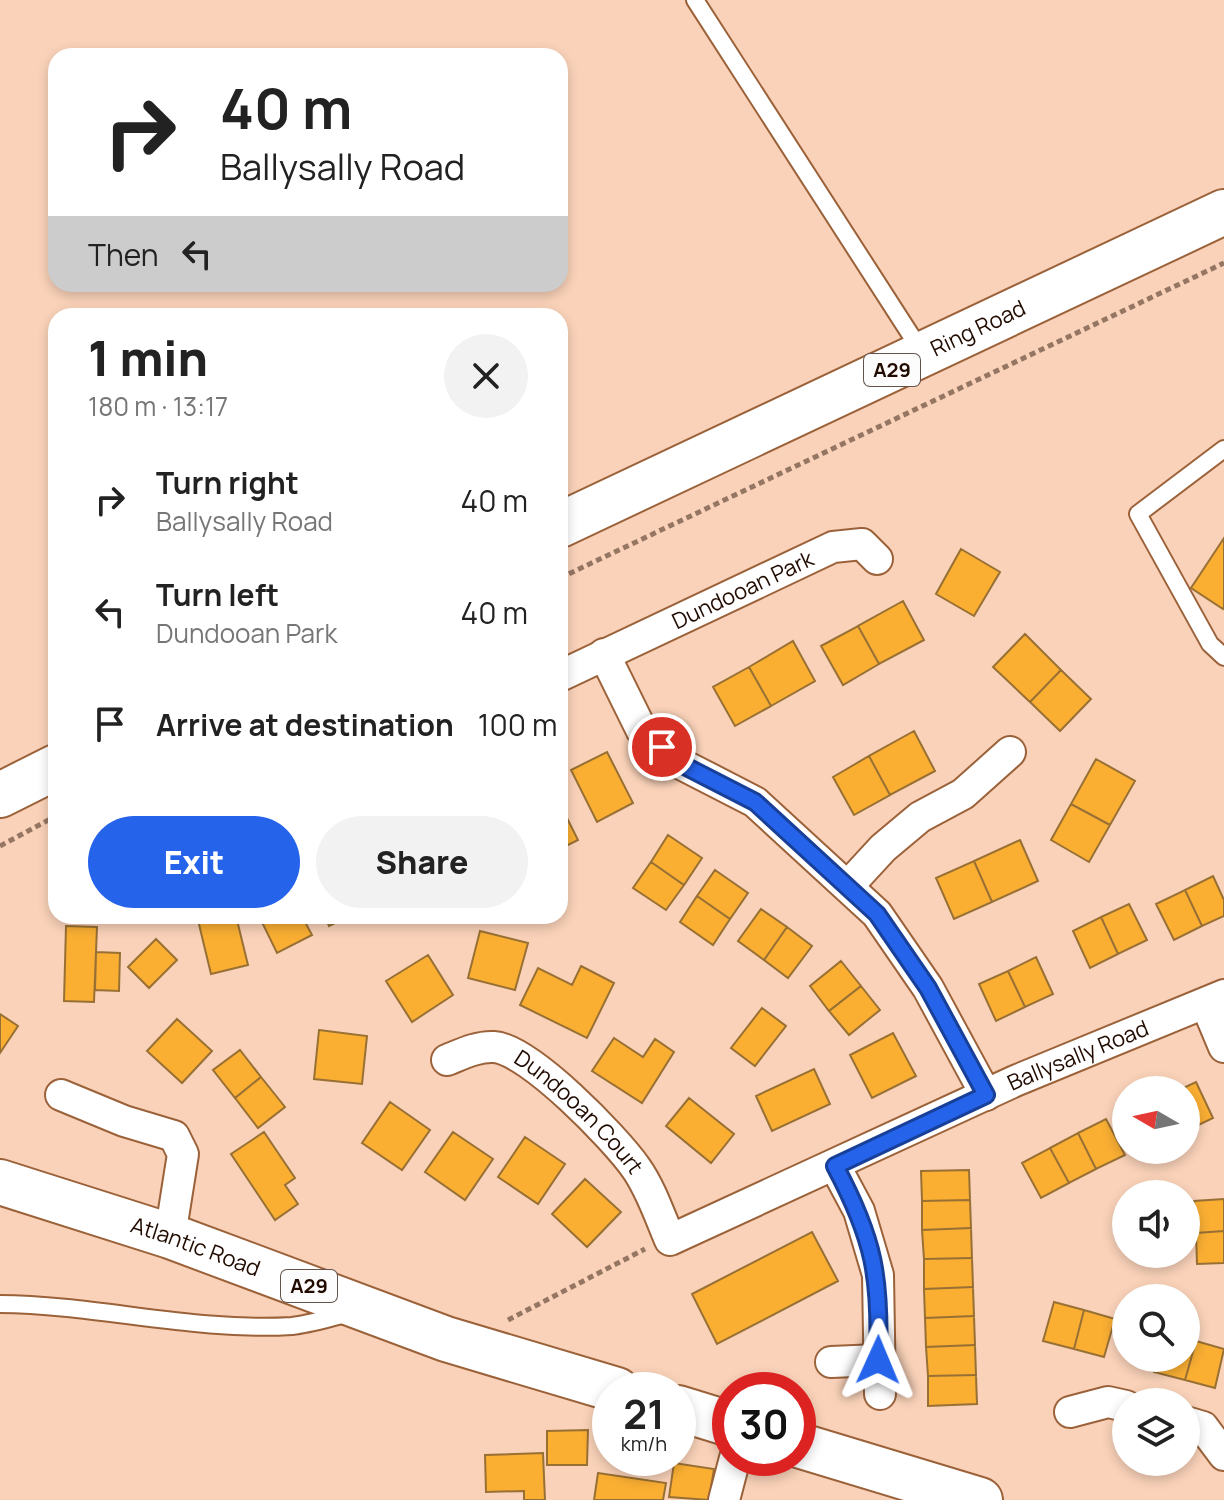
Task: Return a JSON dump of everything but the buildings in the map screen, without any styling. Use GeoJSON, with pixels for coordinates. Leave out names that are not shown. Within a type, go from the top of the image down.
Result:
{"type":"FeatureCollection","features":[{"type":"Feature","properties":{"kind":"main road","name":"Ring Road"},"geometry":{"type":"LineString","coordinates":[[568,521],[1224,212]]}},
{"type":"Feature","properties":{"kind":"main road"},"geometry":{"type":"LineString","coordinates":[[0,795],[48,771]]}},
{"type":"Feature","properties":{"kind":"main road","name":"Atlantic Road"},"geometry":{"type":"LineString","coordinates":[[0,1182],[170,1236],[466,1345],[592,1383]]}},
{"type":"Feature","properties":{"kind":"main road"},"geometry":{"type":"LineString","coordinates":[[816,1450],[980,1500]]}},
{"type":"Feature","properties":{"kind":"street","name":"Dundooan Park"},"geometry":{"type":"LineString","coordinates":[[568,672],[833,547],[862,544],[877,559]]}},
{"type":"Feature","properties":{"kind":"street"},"geometry":{"type":"LineString","coordinates":[[604,654],[642,731],[681,764],[755,802],[877,914],[928,988],[986,1095]]}},
{"type":"Feature","properties":{"kind":"street"},"geometry":{"type":"LineString","coordinates":[[848,886],[920,817],[963,794],[1010,752]]}},
{"type":"Feature","properties":{"kind":"street"},"geometry":{"type":"LineString","coordinates":[[1215,1000],[1224,1047]]}},
{"type":"Feature","properties":{"kind":"street","name":"Ballysally Road"},"geometry":{"type":"LineString","coordinates":[[670,1240],[986,1095],[1215,1000]]}},
{"type":"Feature","properties":{"kind":"street","name":"Dundooan Court"},"geometry":{"type":"LineString","coordinates":[[447,1060],[477,1049],[495,1047],[522,1056],[605,1132],[637,1169],[670,1240]]}},
{"type":"Feature","properties":{"kind":"street"},"geometry":{"type":"LineString","coordinates":[[61,1095],[124,1121],[174,1136],[183,1154],[170,1236]]}},
{"type":"Feature","properties":{"kind":"street"},"geometry":{"type":"LineString","coordinates":[[835,1166],[859,1211],[878,1275],[880,1394]]}},
{"type":"Feature","properties":{"kind":"street"},"geometry":{"type":"LineString","coordinates":[[831,1362],[878,1360]]}},
{"type":"Feature","properties":{"kind":"street"},"geometry":{"type":"LineString","coordinates":[[1070,1412],[1112,1403]]}},
{"type":"Feature","properties":{"kind":"street"},"geometry":{"type":"LineString","coordinates":[[1200,1426],[1224,1455]]}},
{"type":"Feature","properties":{"kind":"street"},"geometry":{"type":"LineString","coordinates":[[724,1500],[730,1476]]}},
{"type":"Feature","properties":{"kind":"lane"},"geometry":{"type":"LineString","coordinates":[[695,0],[924,355]]}},
{"type":"Feature","properties":{"kind":"lane"},"geometry":{"type":"LineString","coordinates":[[1224,449],[1138,514],[1210,644],[1224,657]]}},
{"type":"Feature","properties":{"kind":"lane"},"geometry":{"type":"LineString","coordinates":[[0,1304],[41,1304],[221,1326],[295,1326],[371,1309]]}},
{"type":"Feature","properties":{"kind":"path"},"geometry":{"type":"LineString","coordinates":[[568,574],[1224,263]]}},
{"type":"Feature","properties":{"kind":"path"},"geometry":{"type":"LineString","coordinates":[[0,846],[48,820]]}},
{"type":"Feature","properties":{"kind":"path"},"geometry":{"type":"LineString","coordinates":[[466,1345],[659,1241],[670,1240]]}},
{"type":"Feature","properties":{"kind":"route"},"geometry":{"type":"LineString","coordinates":[[662,747],[681,764],[755,802],[877,914],[928,988],[986,1095],[835,1166],[859,1211],[878,1275],[878,1360]]}}]}
